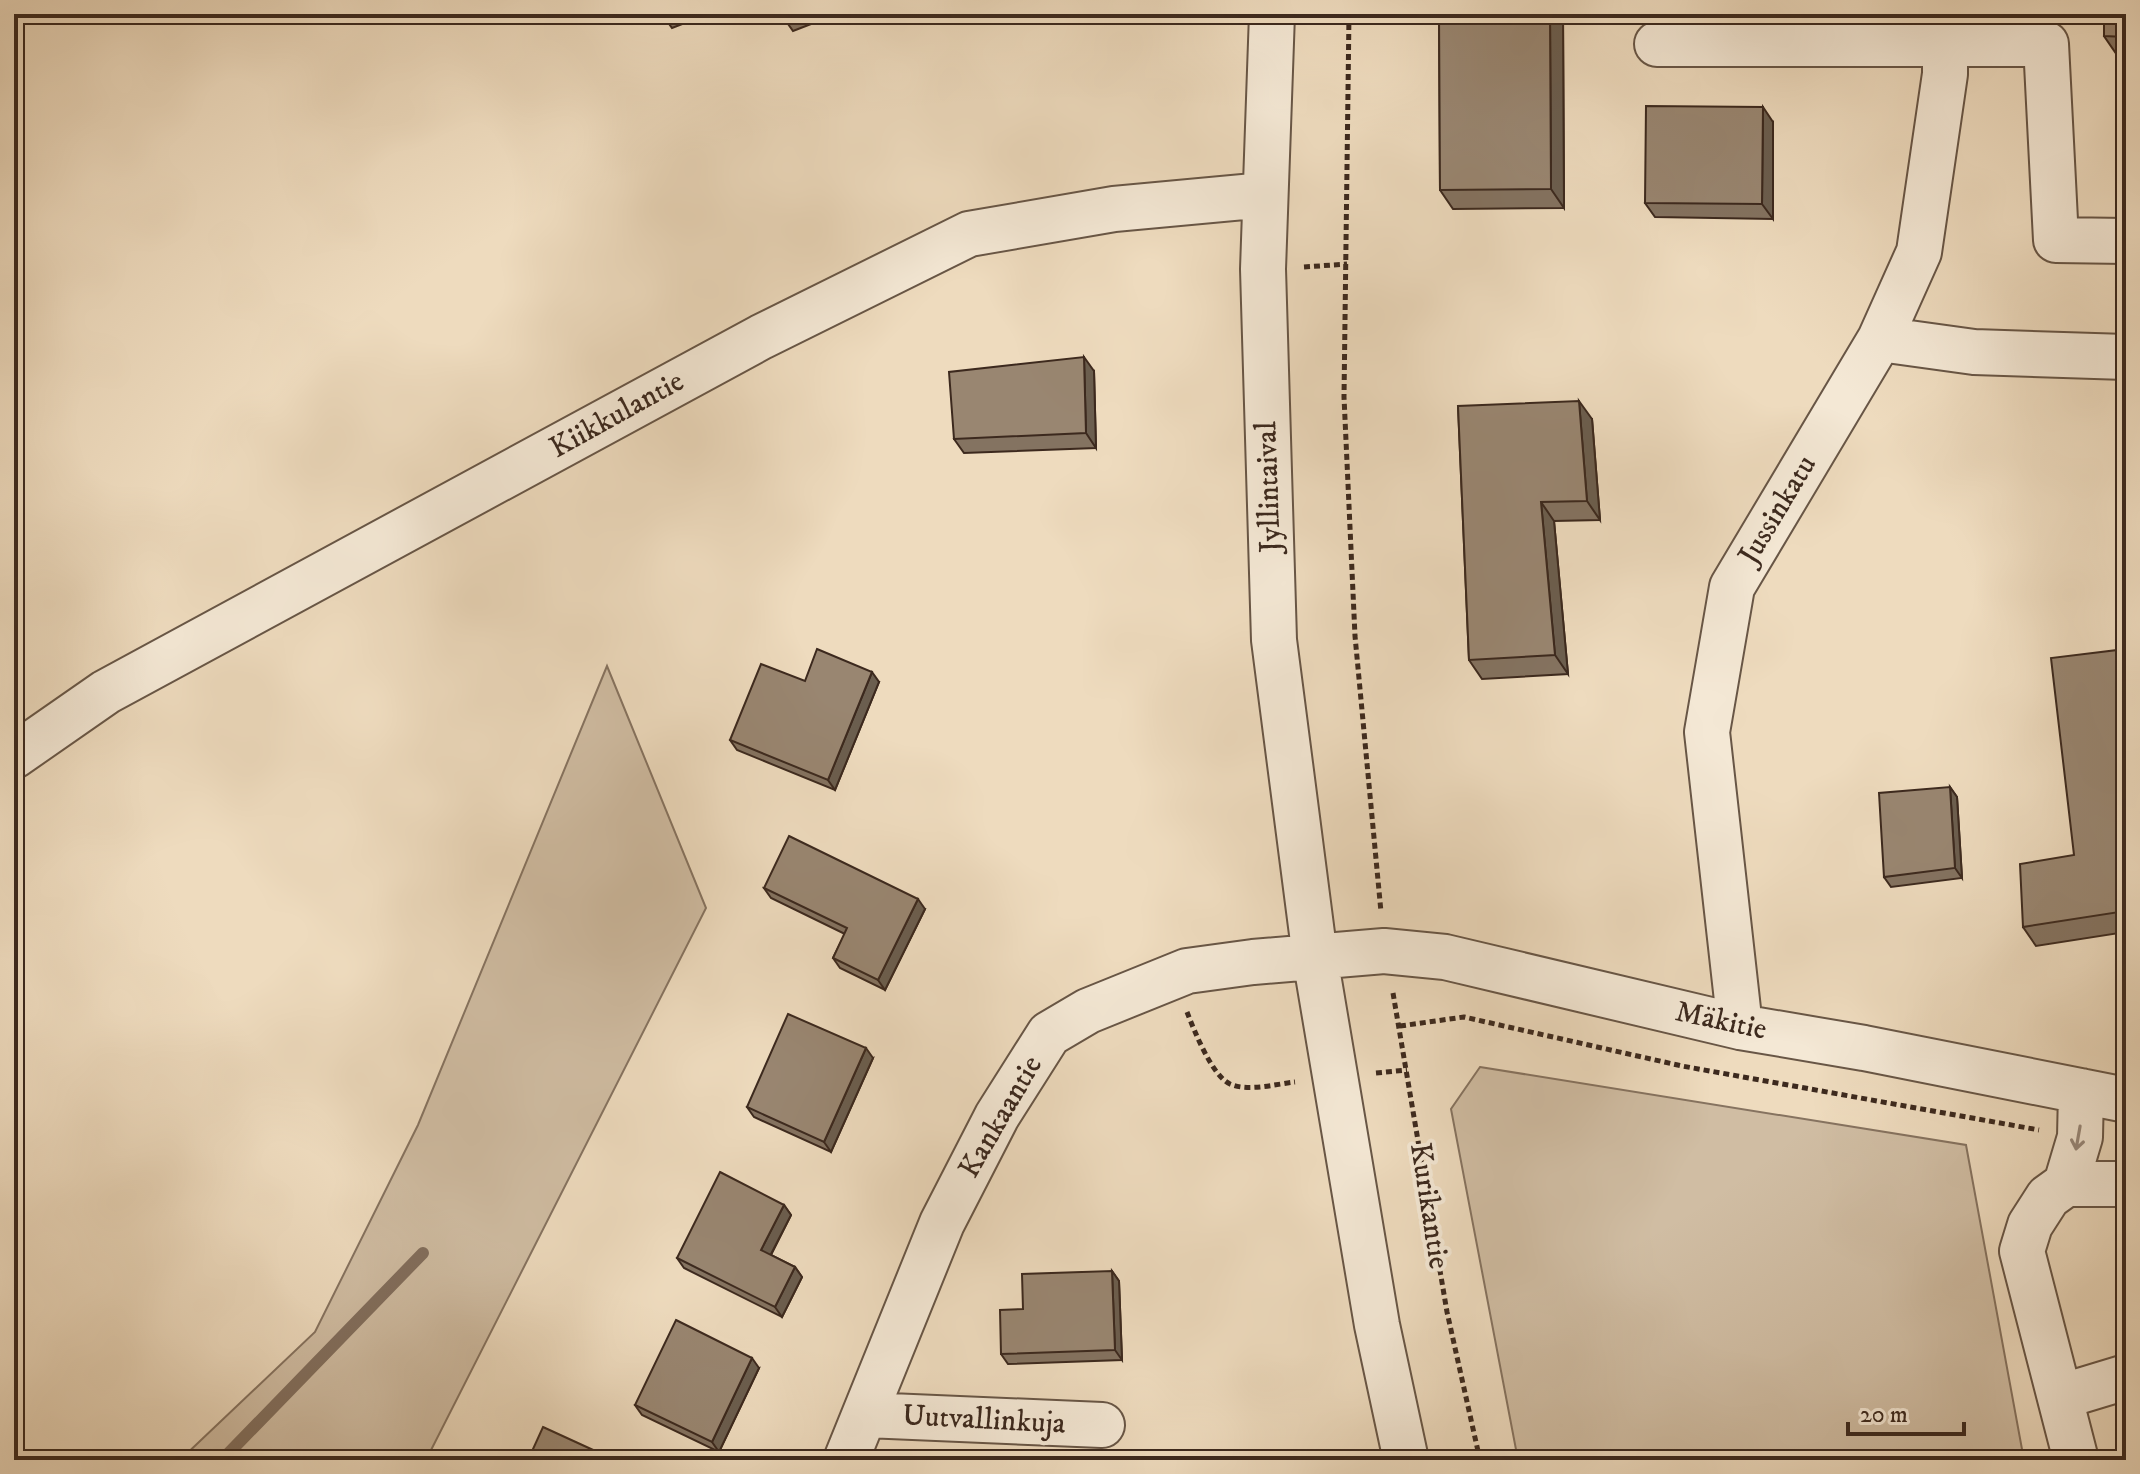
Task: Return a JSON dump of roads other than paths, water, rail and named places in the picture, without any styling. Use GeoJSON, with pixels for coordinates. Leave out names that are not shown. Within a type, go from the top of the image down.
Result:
{"type":"FeatureCollection","features":[{"type":"Feature","properties":{"kind":"street","name":"Jyllintaival"},"geometry":{"type":"LineString","coordinates":[[1272,14],[1263,269],[1274,640],[1315,957]]}},
{"type":"Feature","properties":{"kind":"street"},"geometry":{"type":"LineString","coordinates":[[1657,44],[1945,28],[2046,44],[2056,240],[2126,241]]}},
{"type":"Feature","properties":{"kind":"street","name":"Jussinkatu"},"geometry":{"type":"LineString","coordinates":[[1740,1027],[1707,732],[1732,587],[1880,339],[1919,252],[1945,74],[1945,28]]}},
{"type":"Feature","properties":{"kind":"street","name":"Kiikkulantie"},"geometry":{"type":"LineString","coordinates":[[14,756],[106,692],[747,344],[969,234],[1114,209],[1265,195]]}},
{"type":"Feature","properties":{"kind":"street"},"geometry":{"type":"LineString","coordinates":[[1880,339],[1974,352],[2126,357]]}},
{"type":"Feature","properties":{"kind":"street","name":"Mäkitie"},"geometry":{"type":"LineString","coordinates":[[1315,957],[1384,951],[1445,957],[1740,1027],[2126,1100]]}},
{"type":"Feature","properties":{"kind":"street"},"geometry":{"type":"LineString","coordinates":[[1315,957],[1377,1325],[1406,1460]]}},
{"type":"Feature","properties":{"kind":"street","name":"Kankaantie"},"geometry":{"type":"LineString","coordinates":[[846,1460],[942,1223],[997,1116],[1049,1034],[1088,1011],[1187,971],[1315,957]]}},
{"type":"Feature","properties":{"kind":"street"},"geometry":{"type":"LineString","coordinates":[[2066,1184],[2080,1137],[2081,1091]]}},
{"type":"Feature","properties":{"kind":"street"},"geometry":{"type":"LineString","coordinates":[[2076,1460],[2022,1251],[2030,1225],[2048,1197],[2066,1184],[2126,1184]]}},
{"type":"Feature","properties":{"kind":"street"},"geometry":{"type":"LineString","coordinates":[[2060,1397],[2126,1377]]}},
{"type":"Feature","properties":{"kind":"street","name":"Uutvallinkuja"},"geometry":{"type":"LineString","coordinates":[[866,1415],[1102,1425]]}},
{"type":"Feature","properties":{"kind":"waterway"},"geometry":{"type":"LineString","coordinates":[[222,1460],[423,1253]]}}]}
